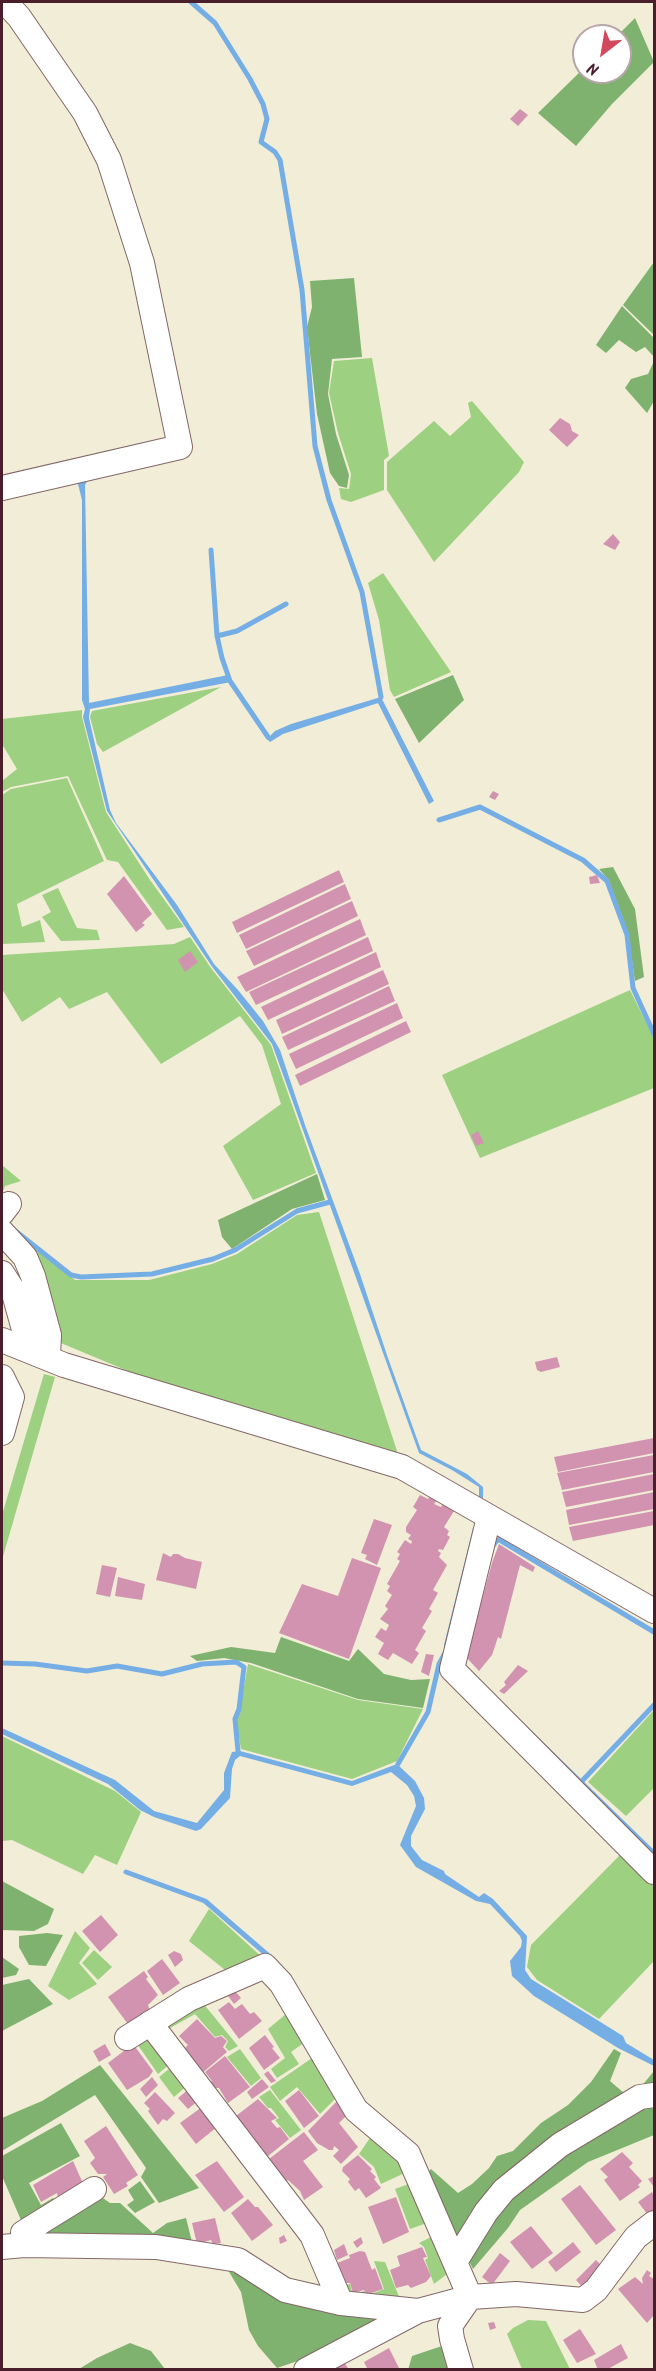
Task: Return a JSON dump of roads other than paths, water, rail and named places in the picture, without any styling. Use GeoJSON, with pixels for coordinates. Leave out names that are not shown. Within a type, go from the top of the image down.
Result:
{"type":"FeatureCollection","features":[{"type":"Feature","properties":{"kind":"street"},"geometry":{"type":"LineString","coordinates":[[2,488],[180,447],[142,263],[110,160],[85,113],[19,17],[5,2]]}},
{"type":"Feature","properties":{"kind":"street"},"geometry":{"type":"LineString","coordinates":[[2,1232],[25,1257],[33,1276],[49,1335],[39,1355]]}},
{"type":"Feature","properties":{"kind":"street"},"geometry":{"type":"LineString","coordinates":[[2,1273],[13,1290],[39,1355]]}},
{"type":"Feature","properties":{"kind":"street"},"geometry":{"type":"LineString","coordinates":[[2,1340],[39,1355],[402,1467],[654,1611]]}},
{"type":"Feature","properties":{"kind":"street"},"geometry":{"type":"LineString","coordinates":[[2,1377],[12,1397],[2,1433]]}},
{"type":"Feature","properties":{"kind":"street"},"geometry":{"type":"LineString","coordinates":[[489,1517],[452,1669],[654,1872]]}},
{"type":"Feature","properties":{"kind":"street"},"geometry":{"type":"LineString","coordinates":[[127,2038],[189,1999],[265,1966],[281,1983],[356,2110],[408,2154],[470,2296]]}},
{"type":"Feature","properties":{"kind":"street"},"geometry":{"type":"LineString","coordinates":[[150,2023],[312,2235],[341,2302]]}},
{"type":"Feature","properties":{"kind":"street"},"geometry":{"type":"LineString","coordinates":[[455,2262],[486,2212],[504,2190],[560,2145],[640,2097],[654,2095]]}},
{"type":"Feature","properties":{"kind":"street"},"geometry":{"type":"LineString","coordinates":[[13,2246],[23,2233],[94,2189]]}},
{"type":"Feature","properties":{"kind":"street"},"geometry":{"type":"LineString","coordinates":[[306,2370],[418,2310],[470,2296],[516,2294],[584,2300],[596,2290],[636,2237],[654,2223]]}},
{"type":"Feature","properties":{"kind":"street"},"geometry":{"type":"LineString","coordinates":[[13,2246],[156,2247],[238,2260],[285,2290],[341,2302],[418,2310]]}},
{"type":"Feature","properties":{"kind":"street"},"geometry":{"type":"LineString","coordinates":[[461,2370],[450,2326],[470,2296]]}},
{"type":"Feature","properties":{"kind":"water"},"geometry":{"type":"Polygon","coordinates":[[[77,480],[88,480],[85,485],[89,703],[228,675],[231,682],[90,709],[89,718],[110,810],[116,823],[177,905],[214,964],[263,1021],[280,1050],[421,1450],[467,1474],[483,1487],[483,1498],[479,1497],[479,1487],[419,1453],[272,1044],[213,968],[107,811],[83,717],[85,709],[82,700],[82,500],[77,480]]]}},
{"type":"Feature","properties":{"kind":"water"},"geometry":{"type":"Polygon","coordinates":[[[381,697],[434,801],[429,804],[378,703],[283,734],[270,742],[267,739],[275,731],[291,724],[381,697]]]}},
{"type":"Feature","properties":{"kind":"water"},"geometry":{"type":"Polygon","coordinates":[[[473,1528],[477,1529],[445,1651],[444,1645],[473,1528]]]}},
{"type":"Feature","properties":{"kind":"water"},"geometry":{"type":"Polygon","coordinates":[[[503,1703],[654,1850],[654,1859],[503,1703]]]}},
{"type":"Feature","properties":{"kind":"water"},"geometry":{"type":"Polygon","coordinates":[[[2,1728],[115,1780],[154,1811],[197,1823],[224,1790],[224,1773],[232,1752],[240,1751],[352,1781],[397,1764],[415,1781],[424,1798],[425,1809],[411,1836],[411,1846],[422,1860],[444,1871],[445,1874],[479,1897],[484,1893],[493,1899],[527,1936],[525,1970],[531,1979],[623,2036],[626,2043],[654,2060],[654,2066],[618,2048],[534,1996],[512,1976],[510,1961],[521,1947],[520,1936],[490,1904],[476,1901],[416,1867],[400,1845],[416,1806],[414,1796],[407,1785],[391,1772],[352,1786],[240,1756],[235,1760],[232,1769],[230,1798],[201,1829],[196,1831],[140,1810],[108,1784],[2,1734],[2,1728]]]}},
{"type":"Feature","properties":{"kind":"waterway"},"geometry":{"type":"LineString","coordinates":[[191,2],[215,23],[250,79],[263,104],[267,119],[261,142],[275,152],[280,160],[302,290],[315,446],[329,500],[362,592],[381,697]]}},
{"type":"Feature","properties":{"kind":"waterway"},"geometry":{"type":"LineString","coordinates":[[211,550],[217,636],[222,658],[230,681],[268,737]]}},
{"type":"Feature","properties":{"kind":"waterway"},"geometry":{"type":"LineString","coordinates":[[217,636],[237,631],[286,604]]}},
{"type":"Feature","properties":{"kind":"waterway"},"geometry":{"type":"LineString","coordinates":[[439,820],[480,807],[583,860],[607,881],[627,935],[633,988],[654,1034]]}},
{"type":"Feature","properties":{"kind":"waterway"},"geometry":{"type":"LineString","coordinates":[[13,1229],[71,1275],[81,1277],[152,1274],[213,1259],[235,1250],[297,1211],[330,1202]]}},
{"type":"Feature","properties":{"kind":"waterway"},"geometry":{"type":"LineString","coordinates":[[492,1547],[498,1539],[654,1632]]}},
{"type":"Feature","properties":{"kind":"waterway"},"geometry":{"type":"LineString","coordinates":[[398,1764],[428,1712],[439,1664],[445,1653]]}},
{"type":"Feature","properties":{"kind":"waterway"},"geometry":{"type":"LineString","coordinates":[[2,1663],[35,1664],[87,1671],[117,1666],[162,1674],[202,1664],[236,1662],[244,1667],[239,1709],[235,1719],[238,1751]]}},
{"type":"Feature","properties":{"kind":"waterway"},"geometry":{"type":"LineString","coordinates":[[582,1781],[654,1705]]}},
{"type":"Feature","properties":{"kind":"waterway"},"geometry":{"type":"LineString","coordinates":[[126,1872],[205,1901],[271,1958]]}}]}
